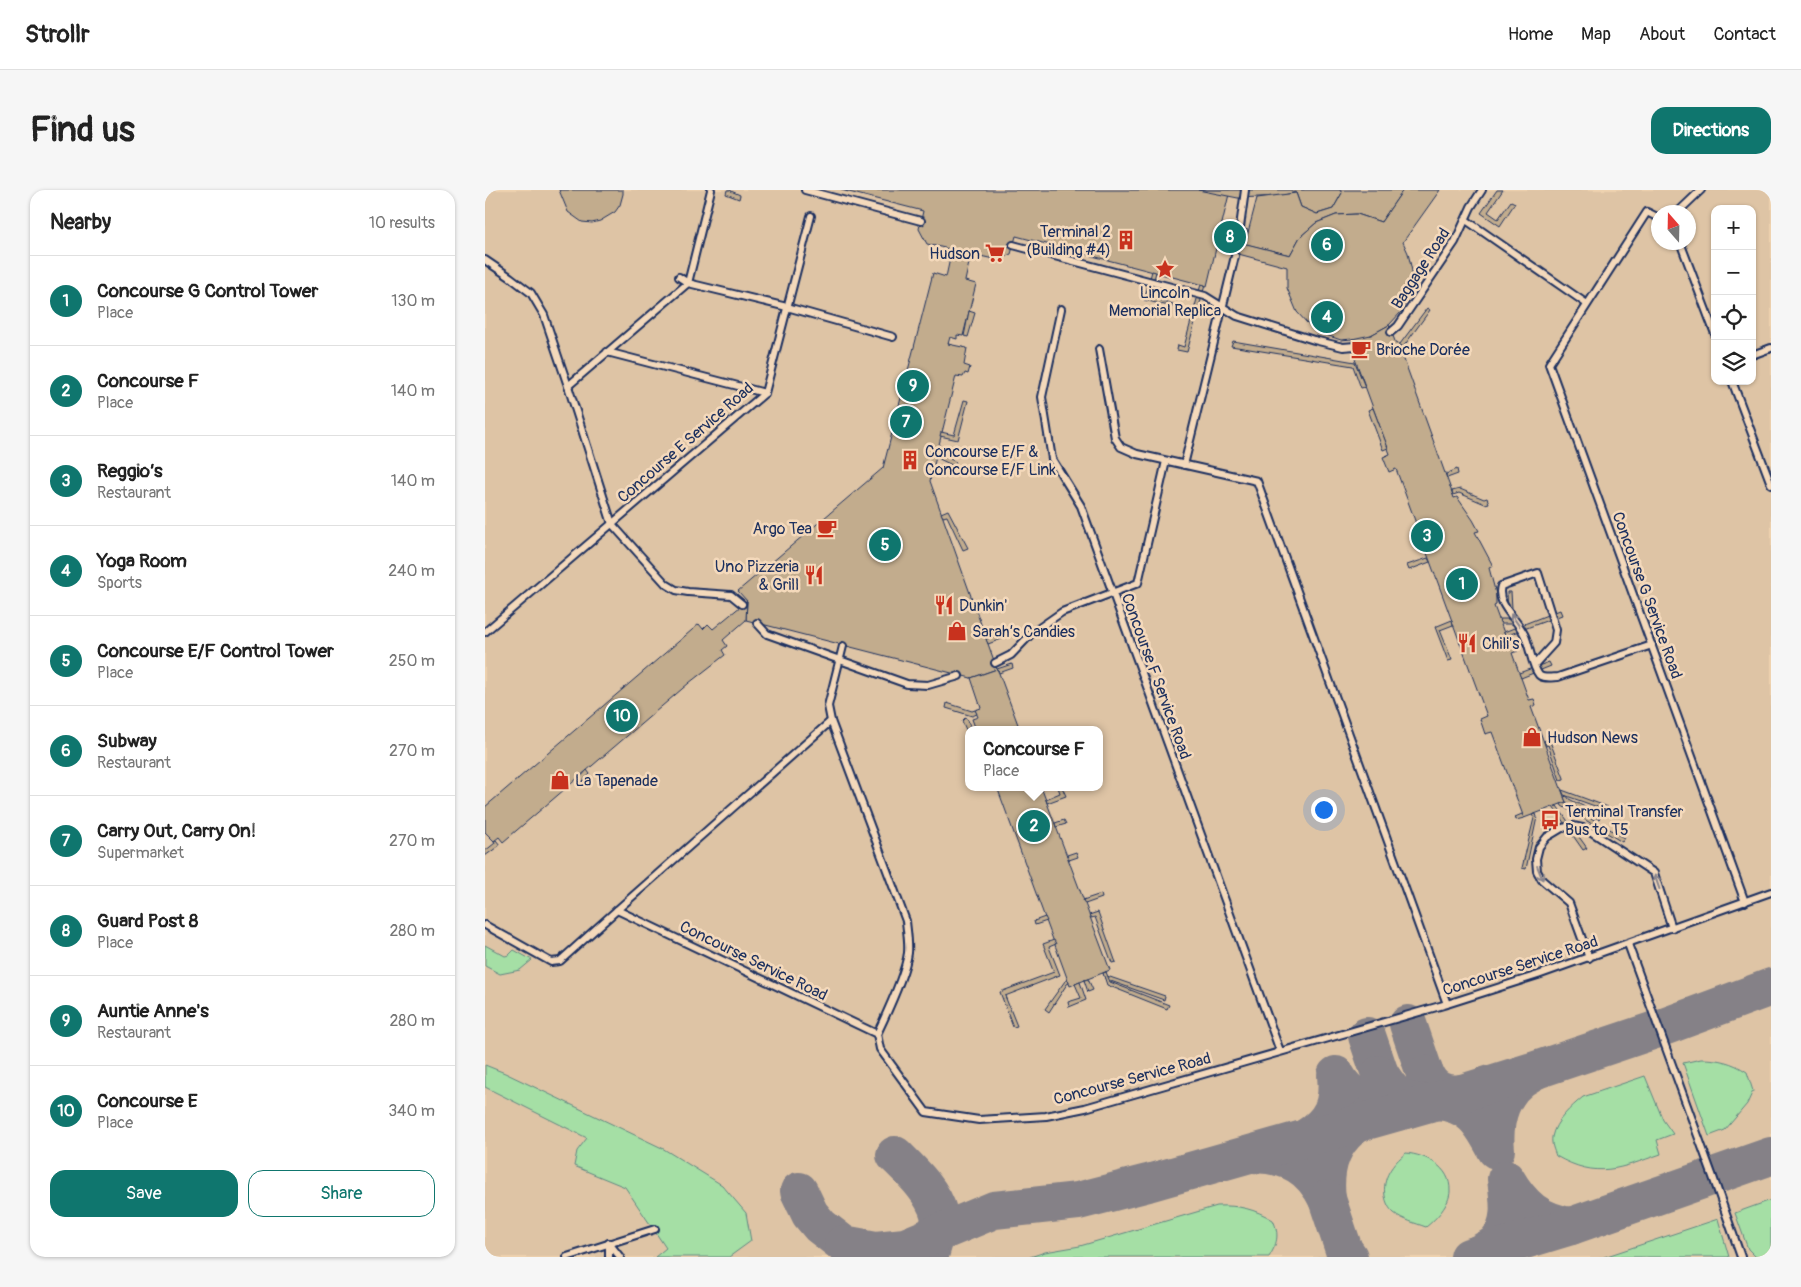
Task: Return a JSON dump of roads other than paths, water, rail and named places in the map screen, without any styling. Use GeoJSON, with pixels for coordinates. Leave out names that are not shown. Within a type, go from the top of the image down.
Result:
{"type":"FeatureCollection","features":[{"type":"Feature","properties":{"kind":"lane"},"geometry":{"type":"LineString","coordinates":[[568,386],[688,283],[711,190]]}},
{"type":"Feature","properties":{"kind":"lane"},"geometry":{"type":"LineString","coordinates":[[805,190],[921,221]]}},
{"type":"Feature","properties":{"kind":"lane"},"geometry":{"type":"LineString","coordinates":[[1238,242],[1245,190]]}},
{"type":"Feature","properties":{"kind":"lane","name":"Baggage Road"},"geometry":{"type":"LineString","coordinates":[[1391,332],[1433,276],[1455,242],[1471,207],[1483,190]]}},
{"type":"Feature","properties":{"kind":"lane"},"geometry":{"type":"LineString","coordinates":[[1685,205],[1701,190]]}},
{"type":"Feature","properties":{"kind":"lane"},"geometry":{"type":"LineString","coordinates":[[1465,220],[1587,304],[1647,212],[1651,214]]}},
{"type":"Feature","properties":{"kind":"lane","name":"Concourse E Service Road"},"geometry":{"type":"LineString","coordinates":[[485,632],[765,393],[811,216]]}},
{"type":"Feature","properties":{"kind":"lane"},"geometry":{"type":"LineString","coordinates":[[1013,245],[1205,296],[1237,316],[1314,340],[1343,347],[1355,346]]}},
{"type":"Feature","properties":{"kind":"lane"},"geometry":{"type":"LineString","coordinates":[[1684,250],[1711,323]]}},
{"type":"Feature","properties":{"kind":"lane"},"geometry":{"type":"LineString","coordinates":[[1184,465],[1235,256]]}},
{"type":"Feature","properties":{"kind":"lane"},"geometry":{"type":"LineString","coordinates":[[485,260],[531,293],[544,315],[612,524],[666,584],[676,590],[688,592],[731,594],[742,604]]}},
{"type":"Feature","properties":{"kind":"lane"},"geometry":{"type":"LineString","coordinates":[[679,277],[688,283],[787,307],[893,337]]}},
{"type":"Feature","properties":{"kind":"lane","name":"Concourse G Service Road"},"geometry":{"type":"LineString","coordinates":[[1587,304],[1549,364],[1745,902]]}},
{"type":"Feature","properties":{"kind":"lane","name":"Concourse F Service Road"},"geometry":{"type":"LineString","coordinates":[[1061,309],[1042,397],[1052,459],[1081,506],[1280,1051]]}},
{"type":"Feature","properties":{"kind":"lane"},"geometry":{"type":"LineString","coordinates":[[1756,354],[1771,348]]}},
{"type":"Feature","properties":{"kind":"lane"},"geometry":{"type":"LineString","coordinates":[[1099,349],[1115,438],[1121,447],[1137,454],[1257,481],[1447,1004]]}},
{"type":"Feature","properties":{"kind":"lane"},"geometry":{"type":"LineString","coordinates":[[607,352],[765,393]]}},
{"type":"Feature","properties":{"kind":"lane"},"geometry":{"type":"LineString","coordinates":[[1734,385],[1771,484]]}},
{"type":"Feature","properties":{"kind":"lane"},"geometry":{"type":"LineString","coordinates":[[995,663],[1011,655],[1032,633],[1062,612],[1138,583],[1166,461]]}},
{"type":"Feature","properties":{"kind":"lane"},"geometry":{"type":"LineString","coordinates":[[1535,664],[1554,643],[1556,630],[1537,573],[1501,586],[1499,592],[1502,601],[1525,634],[1535,664],[1539,675],[1543,678],[1558,677],[1652,645]]}},
{"type":"Feature","properties":{"kind":"lane"},"geometry":{"type":"LineString","coordinates":[[757,623],[767,634],[907,684],[928,685],[959,676]]}},
{"type":"Feature","properties":{"kind":"lane"},"geometry":{"type":"LineString","coordinates":[[843,646],[829,706],[831,721],[905,921],[909,939],[903,971],[877,1034]]}},
{"type":"Feature","properties":{"kind":"lane"},"geometry":{"type":"LineString","coordinates":[[485,925],[551,962],[560,961],[831,721]]}},
{"type":"Feature","properties":{"kind":"lane"},"geometry":{"type":"LineString","coordinates":[[1589,958],[1569,903],[1542,880],[1537,871],[1536,859],[1539,847],[1547,837],[1563,828],[1573,826],[1587,829],[1654,873],[1672,928]]}},
{"type":"Feature","properties":{"kind":"lane","name":"Concourse Service Road"},"geometry":{"type":"LineString","coordinates":[[617,910],[877,1034],[880,1049],[926,1112],[979,1120],[1046,1116],[1085,1108],[1447,1004],[1589,958],[1771,892]]}},
{"type":"Feature","properties":{"kind":"lane"},"geometry":{"type":"LineString","coordinates":[[1628,944],[1741,1257]]}},
{"type":"Feature","properties":{"kind":"lane"},"geometry":{"type":"LineString","coordinates":[[567,1257],[655,1229]]}},
{"type":"Feature","properties":{"kind":"lane"},"geometry":{"type":"LineString","coordinates":[[609,1244],[609,1257]]}},
{"type":"Feature","properties":{"kind":"lane"},"geometry":{"type":"LineString","coordinates":[[609,1244],[620,1257]]}},
{"type":"Feature","properties":{"kind":"place","name":"Guard Post 8"},"geometry":{"type":"Point","coordinates":[1230,237]}},
{"type":"Feature","properties":{"kind":"place","name":"Terminal 2 (Building #4)"},"geometry":{"type":"Point","coordinates":[1126,240]}},
{"type":"Feature","properties":{"kind":"place","name":"Subway"},"geometry":{"type":"Point","coordinates":[1327,245]}},
{"type":"Feature","properties":{"kind":"place","name":"Hudson"},"geometry":{"type":"Point","coordinates":[995,253]}},
{"type":"Feature","properties":{"kind":"place","name":"Lincoln Memorial Replica"},"geometry":{"type":"Point","coordinates":[1165,269]}},
{"type":"Feature","properties":{"kind":"place","name":"Yoga Room"},"geometry":{"type":"Point","coordinates":[1327,317]}},
{"type":"Feature","properties":{"kind":"place","name":"Brioche Dorée"},"geometry":{"type":"Point","coordinates":[1361,349]}},
{"type":"Feature","properties":{"kind":"place","name":"Auntie Anne's"},"geometry":{"type":"Point","coordinates":[913,386]}},
{"type":"Feature","properties":{"kind":"place","name":"Carry Out, Carry On!"},"geometry":{"type":"Point","coordinates":[906,422]}},
{"type":"Feature","properties":{"kind":"place","name":"Concourse E/F & Concourse E/F Link"},"geometry":{"type":"Point","coordinates":[910,460]}},
{"type":"Feature","properties":{"kind":"place","name":"Argo Tea"},"geometry":{"type":"Point","coordinates":[827,528]}},
{"type":"Feature","properties":{"kind":"place","name":"Reggio’s"},"geometry":{"type":"Point","coordinates":[1427,536]}},
{"type":"Feature","properties":{"kind":"place","name":"Concourse E/F Control Tower"},"geometry":{"type":"Point","coordinates":[885,545]}},
{"type":"Feature","properties":{"kind":"place","name":"Uno Pizzeria & Grill"},"geometry":{"type":"Point","coordinates":[814,575]}},
{"type":"Feature","properties":{"kind":"place","name":"Concourse G Control Tower"},"geometry":{"type":"Point","coordinates":[1462,584]}},
{"type":"Feature","properties":{"kind":"place","name":"Dunkin'"},"geometry":{"type":"Point","coordinates":[944,605]}},
{"type":"Feature","properties":{"kind":"place","name":"Sarah’s Candies"},"geometry":{"type":"Point","coordinates":[957,631]}},
{"type":"Feature","properties":{"kind":"place","name":"Chili's"},"geometry":{"type":"Point","coordinates":[1467,643]}},
{"type":"Feature","properties":{"kind":"place","name":"Concourse E"},"geometry":{"type":"Point","coordinates":[622,716]}},
{"type":"Feature","properties":{"kind":"place","name":"Hudson News"},"geometry":{"type":"Point","coordinates":[1532,737]}},
{"type":"Feature","properties":{"kind":"place","name":"La Tapenade"},"geometry":{"type":"Point","coordinates":[560,780]}},
{"type":"Feature","properties":{"kind":"place","name":"Terminal Transfer Bus to T5"},"geometry":{"type":"Point","coordinates":[1550,820]}},
{"type":"Feature","properties":{"kind":"place","name":"Concourse F"},"geometry":{"type":"Point","coordinates":[1034,826]}}]}
